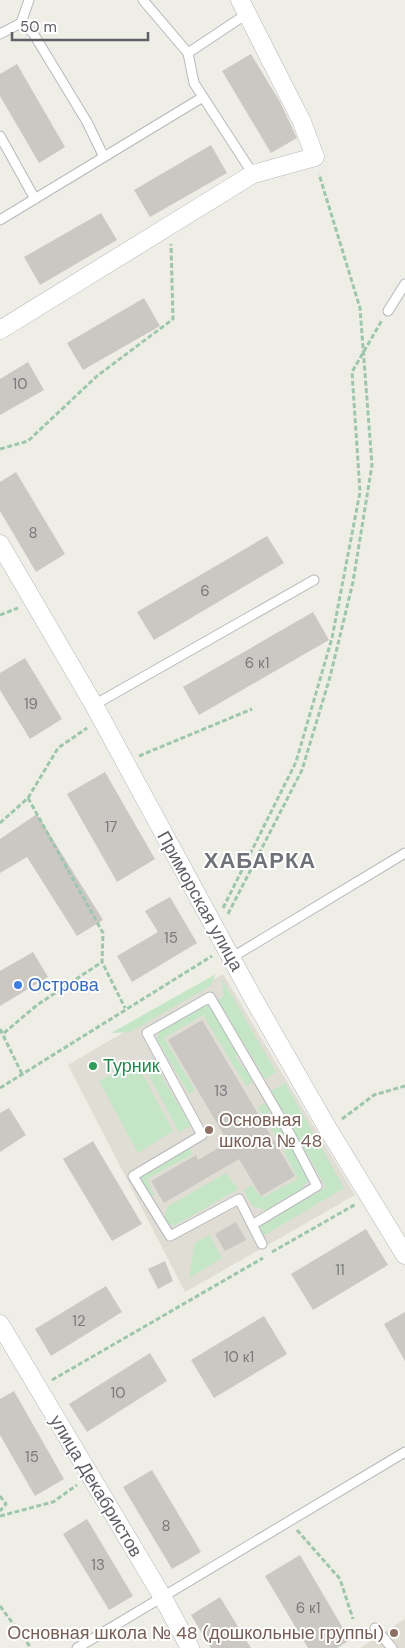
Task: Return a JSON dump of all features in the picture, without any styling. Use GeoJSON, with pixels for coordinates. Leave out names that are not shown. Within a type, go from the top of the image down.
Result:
{"type":"FeatureCollection","features":[{"type":"Feature","properties":{"kind":"street"},"geometry":{"type":"LineString","coordinates":[[0,330],[253,174],[314,157],[302,122],[244,7]]}},
{"type":"Feature","properties":{"kind":"street","name":"Приморская улица"},"geometry":{"type":"LineString","coordinates":[[0,544],[98,712],[222,942],[328,1129],[405,1255]]}},
{"type":"Feature","properties":{"kind":"street","name":"улица Декабристов"},"geometry":{"type":"LineString","coordinates":[[2,1333],[38,1388],[162,1596],[190,1648]]}},
{"type":"Feature","properties":{"kind":"lane"},"geometry":{"type":"LineString","coordinates":[[0,34],[21,23],[29,0]]}},
{"type":"Feature","properties":{"kind":"lane"},"geometry":{"type":"LineString","coordinates":[[143,0],[188,53],[194,82],[253,174]]}},
{"type":"Feature","properties":{"kind":"lane"},"geometry":{"type":"LineString","coordinates":[[188,53],[244,7]]}},
{"type":"Feature","properties":{"kind":"lane"},"geometry":{"type":"LineString","coordinates":[[21,23],[33,33],[87,122],[104,157]]}},
{"type":"Feature","properties":{"kind":"lane"},"geometry":{"type":"LineString","coordinates":[[0,220],[203,97]]}},
{"type":"Feature","properties":{"kind":"lane"},"geometry":{"type":"LineString","coordinates":[[0,136],[35,199]]}},
{"type":"Feature","properties":{"kind":"lane"},"geometry":{"type":"LineString","coordinates":[[388,311],[405,284]]}},
{"type":"Feature","properties":{"kind":"lane"},"geometry":{"type":"LineString","coordinates":[[98,712],[314,580]]}},
{"type":"Feature","properties":{"kind":"lane"},"geometry":{"type":"LineString","coordinates":[[222,942],[405,852]]}},
{"type":"Feature","properties":{"kind":"lane"},"geometry":{"type":"LineString","coordinates":[[252,1225],[317,1186],[291,1136],[210,997],[147,1033],[202,1135],[133,1176],[170,1236],[239,1199],[252,1225],[262,1244]]}},
{"type":"Feature","properties":{"kind":"lane"},"geometry":{"type":"LineString","coordinates":[[78,1648],[405,1452]]}},
{"type":"Feature","properties":{"kind":"lane"},"geometry":{"type":"LineString","coordinates":[[374,1628],[392,1648]]}},
{"type":"Feature","properties":{"kind":"path"},"geometry":{"type":"LineString","coordinates":[[0,1088],[125,1008],[222,942],[302,770],[330,677],[353,582],[372,466],[365,349],[360,308],[314,157]]}},
{"type":"Feature","properties":{"kind":"path"},"geometry":{"type":"LineString","coordinates":[[0,449],[28,441],[97,376],[173,319],[170,226]]}},
{"type":"Feature","properties":{"kind":"path"},"geometry":{"type":"LineString","coordinates":[[222,942],[296,762],[332,638],[360,492],[352,372],[388,311]]}},
{"type":"Feature","properties":{"kind":"path"},"geometry":{"type":"LineString","coordinates":[[125,762],[252,709]]}},
{"type":"Feature","properties":{"kind":"path"},"geometry":{"type":"LineString","coordinates":[[0,823],[28,798],[58,748],[98,712]]}},
{"type":"Feature","properties":{"kind":"path"},"geometry":{"type":"LineString","coordinates":[[28,798],[103,933],[102,962],[125,1008]]}},
{"type":"Feature","properties":{"kind":"path"},"geometry":{"type":"LineString","coordinates":[[4,1033],[36,1005],[102,962]]}},
{"type":"Feature","properties":{"kind":"path"},"geometry":{"type":"LineString","coordinates":[[0,1029],[4,1033],[22,1074]]}},
{"type":"Feature","properties":{"kind":"path"},"geometry":{"type":"LineString","coordinates":[[328,1129],[374,1095],[405,1086]]}},
{"type":"Feature","properties":{"kind":"path"},"geometry":{"type":"LineString","coordinates":[[38,1388],[369,1196]]}},
{"type":"Feature","properties":{"kind":"path"},"geometry":{"type":"LineString","coordinates":[[0,1516],[53,1502],[78,1485],[84,1466]]}},
{"type":"Feature","properties":{"kind":"path"},"geometry":{"type":"LineString","coordinates":[[0,1496],[6,1504],[0,1511]]}},
{"type":"Feature","properties":{"kind":"path"},"geometry":{"type":"LineString","coordinates":[[290,1520],[303,1540],[340,1579],[352,1619]]}},
{"type":"Feature","properties":{"kind":"path"},"geometry":{"type":"LineString","coordinates":[[0,1606],[31,1648]]}},
{"type":"Feature","properties":{"kind":"shaded area","name":"Основная школа № 48"},"geometry":{"type":"Polygon","coordinates":[[[223,974],[355,1195],[185,1292],[68,1065],[223,974]]]}},
{"type":"Feature","properties":{"kind":"shaded area","name":"Основная школа № 48 (дошкольные группы)"},"geometry":{"type":"Polygon","coordinates":[[[405,1619],[405,1648],[360,1648],[405,1619]]]}},
{"type":"Feature","properties":{"kind":"green space"},"geometry":{"type":"Polygon","coordinates":[[[216,974],[210,986],[130,1032],[111,1033],[216,974]]]}},
{"type":"Feature","properties":{"kind":"green space"},"geometry":{"type":"Polygon","coordinates":[[[222,979],[276,1072],[265,1079],[218,1000],[224,996],[222,979]]]}},
{"type":"Feature","properties":{"kind":"green space"},"geometry":{"type":"Polygon","coordinates":[[[205,1005],[211,1007],[238,1053],[235,1056],[243,1068],[248,1066],[255,1080],[246,1086],[203,1015],[164,1038],[195,1090],[189,1094],[157,1039],[160,1029],[205,1005]]]}},
{"type":"Feature","properties":{"kind":"green space"},"geometry":{"type":"Polygon","coordinates":[[[136,1062],[173,1131],[138,1153],[99,1081],[136,1062]]]}},
{"type":"Feature","properties":{"kind":"green space"},"geometry":{"type":"Polygon","coordinates":[[[153,1062],[191,1126],[179,1132],[145,1068],[153,1062]]]}},
{"type":"Feature","properties":{"kind":"green space"},"geometry":{"type":"Polygon","coordinates":[[[285,1083],[344,1188],[263,1236],[259,1227],[326,1187],[271,1091],[285,1083]]]}},
{"type":"Feature","properties":{"kind":"green space"},"geometry":{"type":"Polygon","coordinates":[[[266,1103],[270,1108],[268,1112],[277,1126],[280,1125],[287,1137],[283,1140],[277,1138],[258,1107],[266,1103]]]}},
{"type":"Feature","properties":{"kind":"green space"},"geometry":{"type":"Polygon","coordinates":[[[291,1144],[306,1170],[308,1180],[302,1189],[266,1210],[252,1206],[244,1191],[252,1185],[262,1198],[298,1179],[284,1152],[285,1148],[291,1144]]]}},
{"type":"Feature","properties":{"kind":"green space"},"geometry":{"type":"Polygon","coordinates":[[[190,1148],[193,1154],[147,1179],[154,1195],[149,1197],[141,1181],[143,1173],[190,1148]]]}},
{"type":"Feature","properties":{"kind":"green space"},"geometry":{"type":"Polygon","coordinates":[[[226,1173],[238,1189],[174,1226],[164,1221],[167,1207],[226,1173]]]}},
{"type":"Feature","properties":{"kind":"green space"},"geometry":{"type":"Polygon","coordinates":[[[209,1235],[222,1258],[189,1278],[195,1243],[209,1235]]]}},
{"type":"Feature","properties":{"kind":"building"},"geometry":{"type":"Polygon","coordinates":[[[251,54],[280,102],[297,138],[271,153],[222,71],[251,54]]]}},
{"type":"Feature","properties":{"kind":"building"},"geometry":{"type":"Polygon","coordinates":[[[17,64],[65,147],[39,163],[0,96],[0,74],[17,64]]]}},
{"type":"Feature","properties":{"kind":"building"},"geometry":{"type":"Polygon","coordinates":[[[211,145],[227,173],[150,217],[134,190],[211,145]]]}},
{"type":"Feature","properties":{"kind":"building"},"geometry":{"type":"Polygon","coordinates":[[[101,213],[117,240],[40,285],[24,257],[101,213]]]}},
{"type":"Feature","properties":{"kind":"building"},"geometry":{"type":"Polygon","coordinates":[[[144,298],[160,326],[83,370],[67,343],[144,298]]]}},
{"type":"Feature","properties":{"kind":"building"},"geometry":{"type":"Polygon","coordinates":[[[28,362],[44,390],[0,415],[0,379],[28,362]]]}},
{"type":"Feature","properties":{"kind":"building"},"geometry":{"type":"Polygon","coordinates":[[[16,472],[65,554],[36,572],[0,511],[0,482],[16,472]]]}},
{"type":"Feature","properties":{"kind":"building"},"geometry":{"type":"Polygon","coordinates":[[[267,536],[284,563],[154,640],[137,612],[267,536]]]}},
{"type":"Feature","properties":{"kind":"building"},"geometry":{"type":"Polygon","coordinates":[[[313,612],[329,640],[199,715],[183,687],[313,612]]]}},
{"type":"Feature","properties":{"kind":"building"},"geometry":{"type":"Polygon","coordinates":[[[25,658],[62,719],[30,739],[0,690],[0,673],[25,658]]]}},
{"type":"Feature","properties":{"kind":"building"},"geometry":{"type":"Polygon","coordinates":[[[105,772],[155,859],[117,882],[67,794],[105,772]]]}},
{"type":"Feature","properties":{"kind":"building"},"geometry":{"type":"Polygon","coordinates":[[[37,814],[103,920],[77,936],[27,857],[0,873],[0,839],[37,814]]]}},
{"type":"Feature","properties":{"kind":"building"},"geometry":{"type":"Polygon","coordinates":[[[170,897],[197,943],[132,982],[117,956],[158,932],[145,911],[170,897]]]}},
{"type":"Feature","properties":{"kind":"building","name":"Острова"},"geometry":{"type":"Polygon","coordinates":[[[33,952],[48,977],[0,1006],[0,971],[33,952]]]}},
{"type":"Feature","properties":{"kind":"building"},"geometry":{"type":"Polygon","coordinates":[[[202,1020],[295,1176],[261,1196],[239,1159],[164,1203],[151,1181],[196,1155],[198,1160],[228,1142],[168,1040],[202,1020]]]}},
{"type":"Feature","properties":{"kind":"building"},"geometry":{"type":"Polygon","coordinates":[[[9,1108],[26,1135],[0,1152],[0,1113],[9,1108]]]}},
{"type":"Feature","properties":{"kind":"building"},"geometry":{"type":"Polygon","coordinates":[[[93,1141],[142,1224],[112,1241],[63,1159],[93,1141]]]}},
{"type":"Feature","properties":{"kind":"building"},"geometry":{"type":"Polygon","coordinates":[[[236,1222],[246,1240],[225,1251],[215,1234],[236,1222]]]}},
{"type":"Feature","properties":{"kind":"building"},"geometry":{"type":"Polygon","coordinates":[[[366,1229],[388,1265],[313,1310],[291,1274],[366,1229]]]}},
{"type":"Feature","properties":{"kind":"building"},"geometry":{"type":"Polygon","coordinates":[[[165,1261],[173,1281],[158,1289],[148,1269],[165,1261]]]}},
{"type":"Feature","properties":{"kind":"building"},"geometry":{"type":"Polygon","coordinates":[[[106,1286],[122,1312],[51,1356],[35,1329],[106,1286]]]}},
{"type":"Feature","properties":{"kind":"building"},"geometry":{"type":"Polygon","coordinates":[[[405,1312],[405,1361],[384,1324],[405,1312]]]}},
{"type":"Feature","properties":{"kind":"building"},"geometry":{"type":"Polygon","coordinates":[[[264,1316],[287,1354],[214,1398],[191,1360],[264,1316]]]}},
{"type":"Feature","properties":{"kind":"building"},"geometry":{"type":"Polygon","coordinates":[[[150,1353],[167,1381],[87,1432],[69,1404],[150,1353]]]}},
{"type":"Feature","properties":{"kind":"building"},"geometry":{"type":"Polygon","coordinates":[[[14,1391],[64,1479],[35,1496],[0,1435],[0,1399],[14,1391]]]}},
{"type":"Feature","properties":{"kind":"building"},"geometry":{"type":"Polygon","coordinates":[[[152,1470],[201,1552],[172,1569],[123,1487],[152,1470]]]}},
{"type":"Feature","properties":{"kind":"building"},"geometry":{"type":"Polygon","coordinates":[[[87,1519],[133,1596],[109,1610],[63,1534],[87,1519]]]}},
{"type":"Feature","properties":{"kind":"building"},"geometry":{"type":"Polygon","coordinates":[[[300,1555],[350,1640],[337,1648],[308,1648],[265,1576],[300,1555]]]}},
{"type":"Feature","properties":{"kind":"building"},"geometry":{"type":"Polygon","coordinates":[[[220,1597],[251,1648],[211,1648],[203,1635],[191,1615],[220,1597]]]}},
{"type":"Feature","properties":{"kind":"place","name":"Острова"},"geometry":{"type":"Point","coordinates":[18,985]}},
{"type":"Feature","properties":{"kind":"place","name":"Турник"},"geometry":{"type":"Point","coordinates":[93,1066]}},
{"type":"Feature","properties":{"kind":"place","name":"Основная школа № 48"},"geometry":{"type":"Point","coordinates":[209,1130]}},
{"type":"Feature","properties":{"kind":"place","name":"Основная школа № 48 (дошкольные группы)"},"geometry":{"type":"Point","coordinates":[394,1633]}},
{"type":"Feature","properties":{"kind":"district","name":"ХАБАРКА"},"geometry":{"type":"Point","coordinates":[260,860]}}]}
